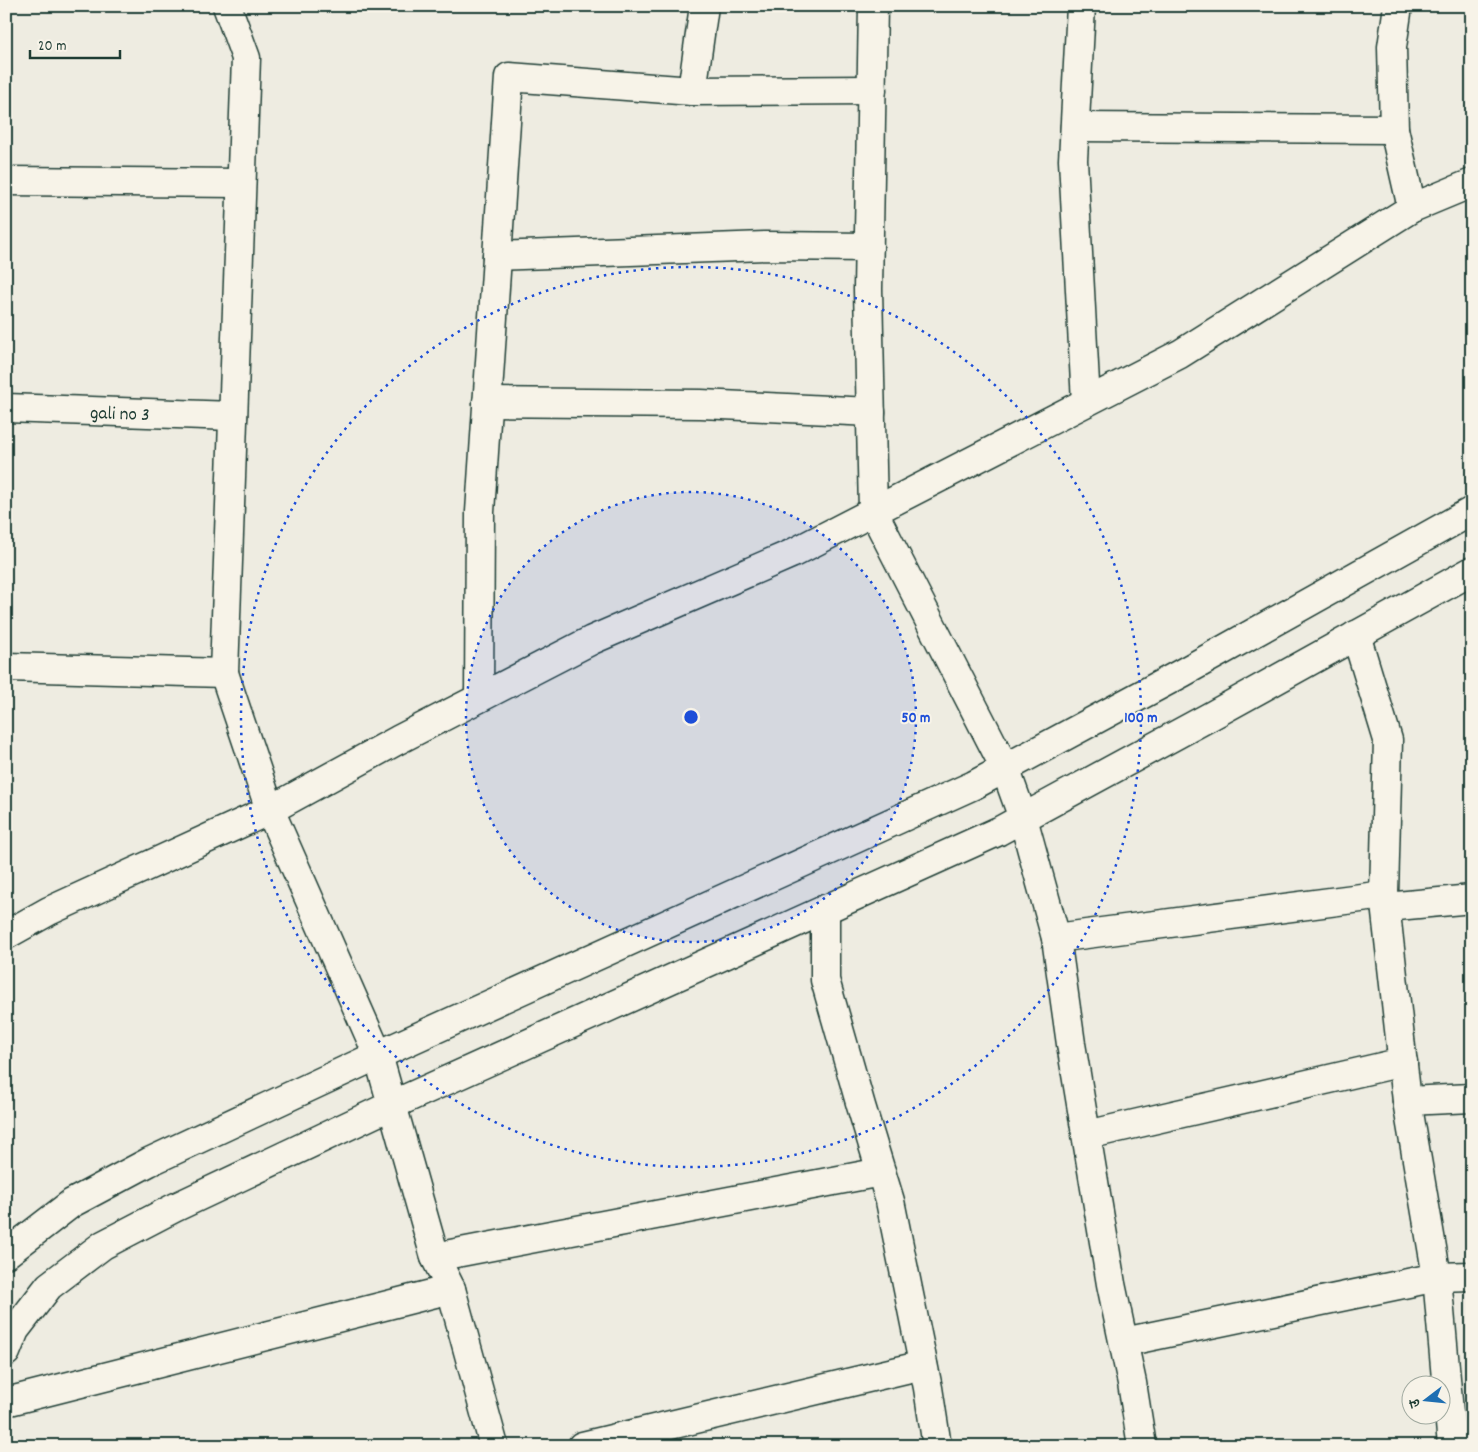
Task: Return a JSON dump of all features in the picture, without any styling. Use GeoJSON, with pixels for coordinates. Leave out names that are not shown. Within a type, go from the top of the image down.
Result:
{"type":"FeatureCollection","features":[{"type":"Feature","properties":{"kind":"street"},"geometry":{"type":"LineString","coordinates":[[227,6],[246,58],[224,673],[270,810],[378,1055],[435,1257],[451,1289],[494,1446]]}},
{"type":"Feature","properties":{"kind":"street"},"geometry":{"type":"LineString","coordinates":[[692,91],[704,6]]}},
{"type":"Feature","properties":{"kind":"street"},"geometry":{"type":"LineString","coordinates":[[873,6],[868,289],[873,512],[1005,768],[1023,818],[1056,938],[1111,1284],[1132,1383],[1142,1446]]}},
{"type":"Feature","properties":{"kind":"street"},"geometry":{"type":"LineString","coordinates":[[1081,6],[1073,160],[1086,402]]}},
{"type":"Feature","properties":{"kind":"street"},"geometry":{"type":"LineString","coordinates":[[1398,6],[1392,47],[1394,129],[1412,208]]}},
{"type":"Feature","properties":{"kind":"street"},"geometry":{"type":"LineString","coordinates":[[479,698],[480,512],[509,77],[692,91],[872,90]]}},
{"type":"Feature","properties":{"kind":"street"},"geometry":{"type":"LineString","coordinates":[[1075,127],[1394,129]]}},
{"type":"Feature","properties":{"kind":"street"},"geometry":{"type":"LineString","coordinates":[[6,181],[242,183]]}},
{"type":"Feature","properties":{"kind":"street"},"geometry":{"type":"LineString","coordinates":[[6,935],[49,910],[270,810],[398,740],[592,640],[791,554],[873,512],[1180,354],[1412,208],[1472,182]]}},
{"type":"Feature","properties":{"kind":"street"},"geometry":{"type":"LineString","coordinates":[[497,256],[765,246],[869,247]]}},
{"type":"Feature","properties":{"kind":"street"},"geometry":{"type":"LineString","coordinates":[[487,402],[701,404],[871,412]]}},
{"type":"Feature","properties":{"kind":"street","name":"gali no 3"},"geometry":{"type":"LineString","coordinates":[[6,408],[233,416]]}},
{"type":"Feature","properties":{"kind":"street"},"geometry":{"type":"LineString","coordinates":[[6,1254],[72,1204],[149,1162],[378,1055],[974,785],[1182,673],[1472,511]]}},
{"type":"Feature","properties":{"kind":"street"},"geometry":{"type":"LineString","coordinates":[[6,1352],[15,1330],[49,1286],[103,1245],[174,1208],[392,1105],[999,831],[1472,571]]}},
{"type":"Feature","properties":{"kind":"street"},"geometry":{"type":"LineString","coordinates":[[1356,635],[1388,740],[1385,901],[1408,1101],[1437,1277],[1452,1446],[1472,1445]]}},
{"type":"Feature","properties":{"kind":"street"},"geometry":{"type":"LineString","coordinates":[[6,667],[224,673]]}},
{"type":"Feature","properties":{"kind":"street"},"geometry":{"type":"LineString","coordinates":[[1056,938],[1385,901],[1472,899]]}},
{"type":"Feature","properties":{"kind":"street"},"geometry":{"type":"LineString","coordinates":[[825,909],[825,980],[890,1200],[924,1365],[937,1446]]}},
{"type":"Feature","properties":{"kind":"street"},"geometry":{"type":"LineString","coordinates":[[1087,1135],[1403,1062]]}},
{"type":"Feature","properties":{"kind":"street"},"geometry":{"type":"LineString","coordinates":[[1408,1101],[1472,1098]]}},
{"type":"Feature","properties":{"kind":"street"},"geometry":{"type":"LineString","coordinates":[[435,1257],[881,1172]]}},
{"type":"Feature","properties":{"kind":"street"},"geometry":{"type":"LineString","coordinates":[[1124,1342],[1437,1277],[1472,1276]]}},
{"type":"Feature","properties":{"kind":"street"},"geometry":{"type":"LineString","coordinates":[[6,1402],[451,1289]]}},
{"type":"Feature","properties":{"kind":"street"},"geometry":{"type":"LineString","coordinates":[[582,1446],[924,1365]]}}]}
